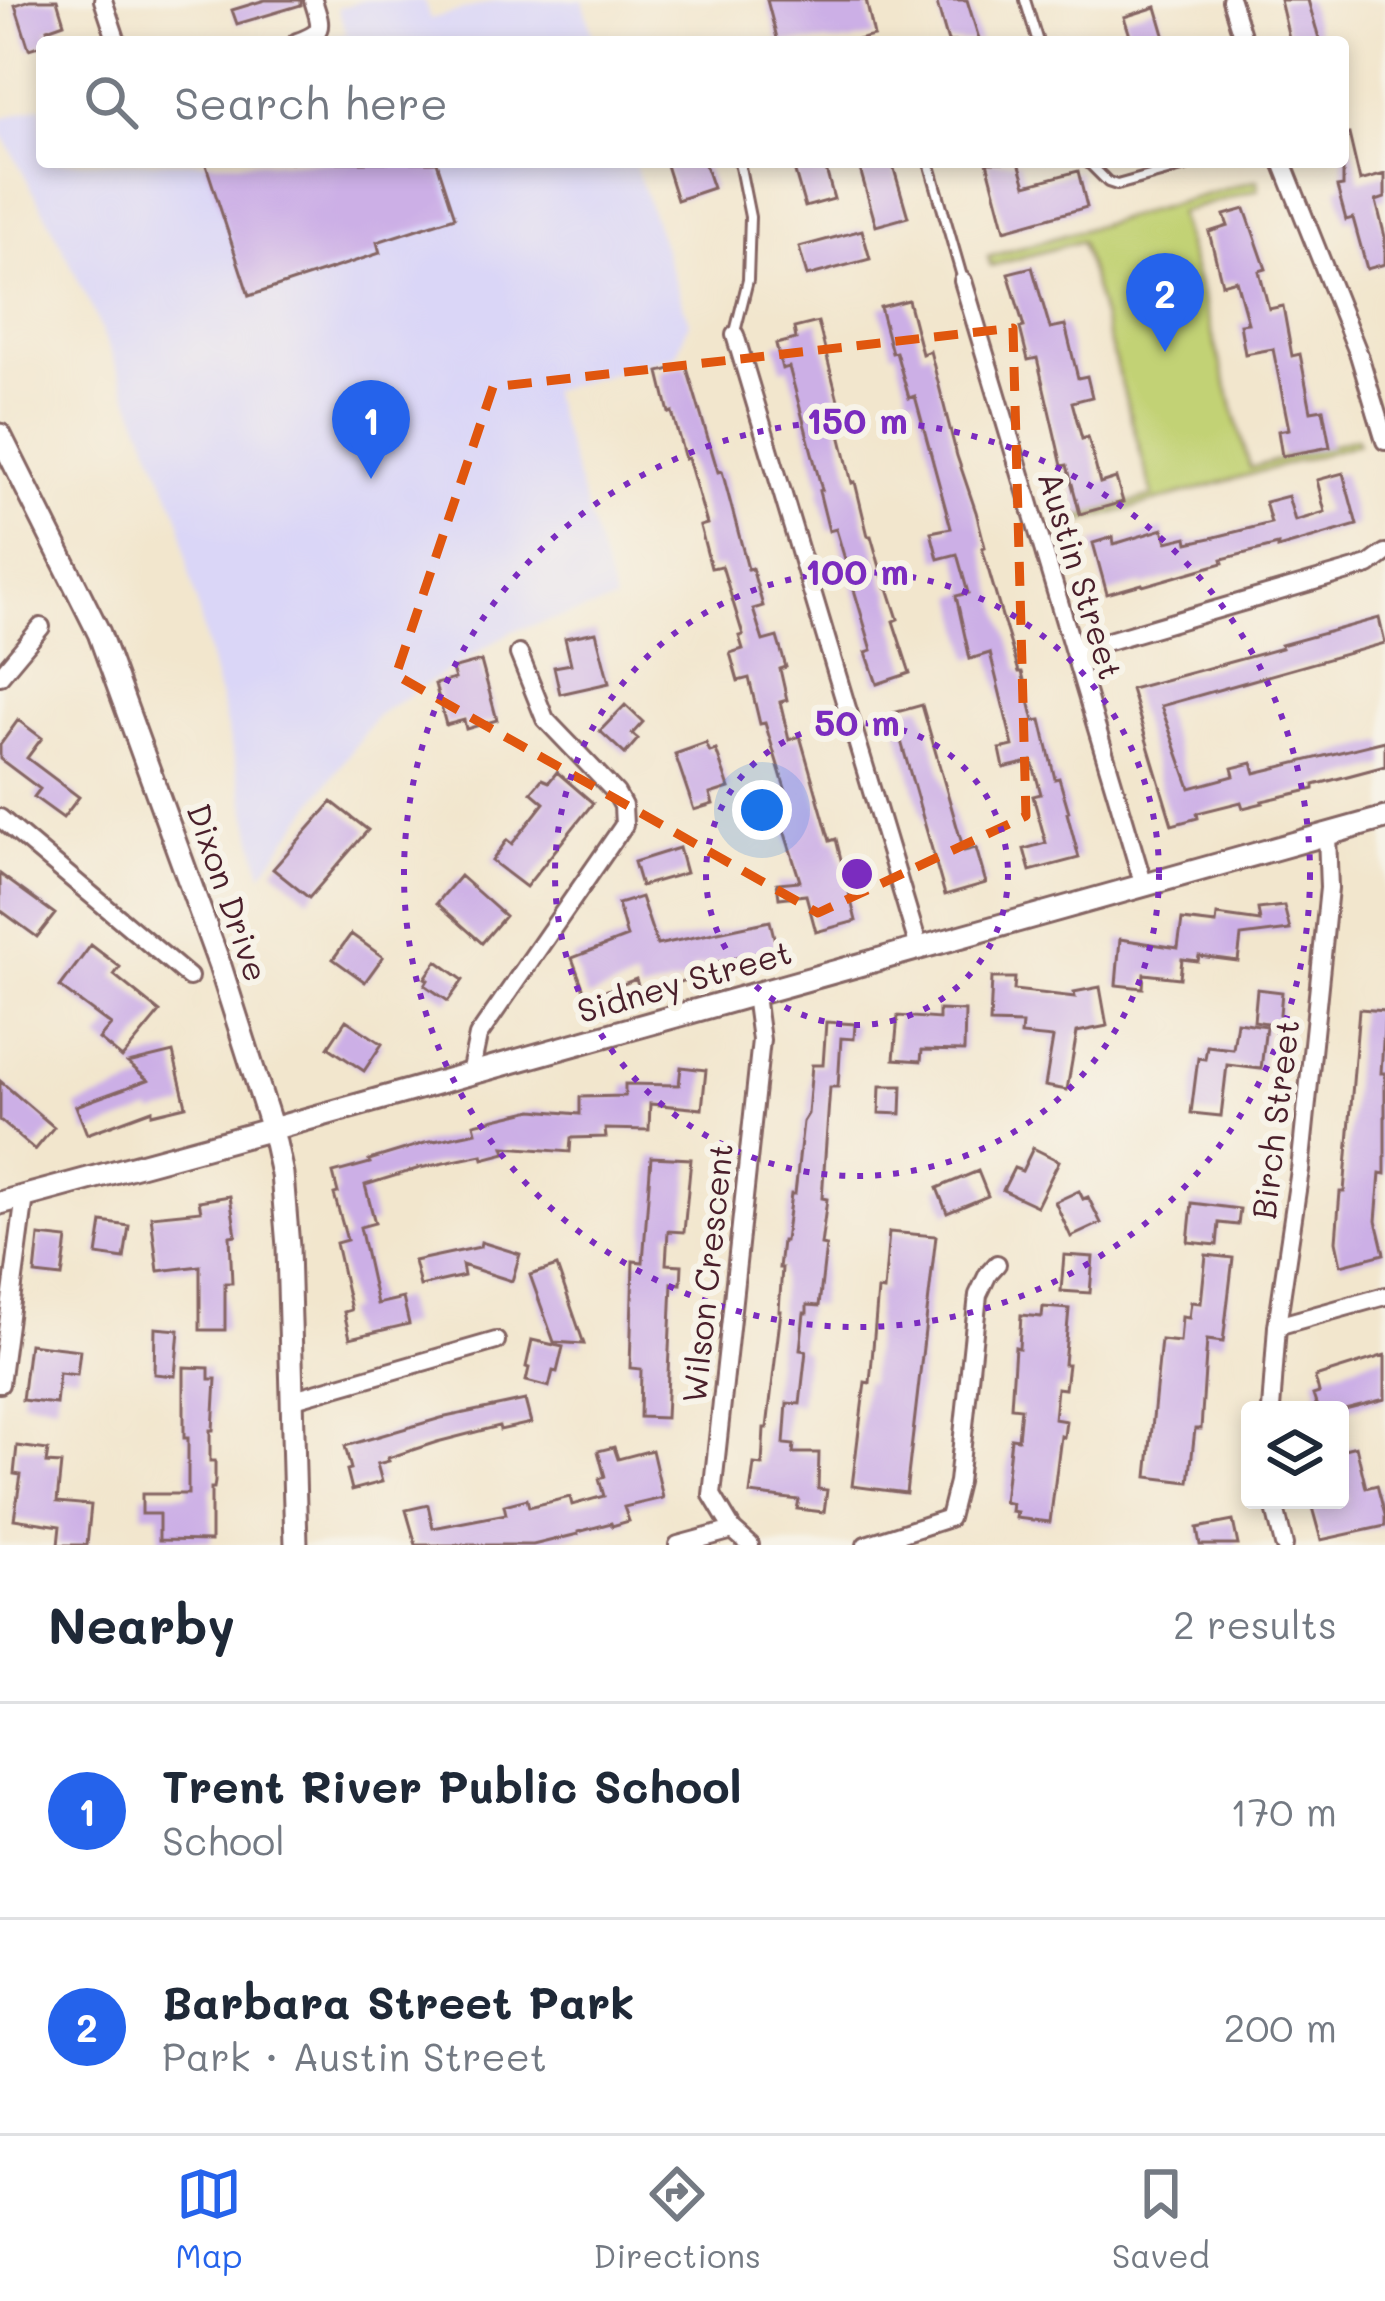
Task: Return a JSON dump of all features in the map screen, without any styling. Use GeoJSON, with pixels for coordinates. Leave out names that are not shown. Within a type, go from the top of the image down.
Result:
{"type":"FeatureCollection","features":[{"type":"Feature","properties":{"kind":"main road","name":"Dixon Drive"},"geometry":{"type":"LineString","coordinates":[[0,435],[99,633],[215,951],[272,1129],[282,1174],[288,1247],[296,1545]]}},
{"type":"Feature","properties":{"kind":"main road","name":"Sidney Street"},"geometry":{"type":"LineString","coordinates":[[0,1203],[1385,818]]}},
{"type":"Feature","properties":{"kind":"street"},"geometry":{"type":"LineString","coordinates":[[103,0],[115,36]]}},
{"type":"Feature","properties":{"kind":"street"},"geometry":{"type":"LineString","coordinates":[[313,0],[320,22],[315,36]]}},
{"type":"Feature","properties":{"kind":"street"},"geometry":{"type":"LineString","coordinates":[[1231,0],[1242,36]]}},
{"type":"Feature","properties":{"kind":"street"},"geometry":{"type":"LineString","coordinates":[[1284,168],[1359,355],[1385,441]]}},
{"type":"Feature","properties":{"kind":"street","name":"Austin Street"},"geometry":{"type":"LineString","coordinates":[[963,281],[1144,886]]}},
{"type":"Feature","properties":{"kind":"street"},"geometry":{"type":"LineString","coordinates":[[735,335],[919,949]]}},
{"type":"Feature","properties":{"kind":"street"},"geometry":{"type":"LineString","coordinates":[[1074,651],[1369,565],[1385,553]]}},
{"type":"Feature","properties":{"kind":"street"},"geometry":{"type":"LineString","coordinates":[[0,676],[41,627]]}},
{"type":"Feature","properties":{"kind":"street"},"geometry":{"type":"LineString","coordinates":[[470,1074],[478,1036],[624,825],[623,806],[616,793],[545,719],[519,654]]}},
{"type":"Feature","properties":{"kind":"street"},"geometry":{"type":"LineString","coordinates":[[0,818],[189,976]]}},
{"type":"Feature","properties":{"kind":"street","name":"Birch Street"},"geometry":{"type":"LineString","coordinates":[[1271,1401],[1329,888],[1327,835]]}},
{"type":"Feature","properties":{"kind":"street","name":"Wilson Crescent"},"geometry":{"type":"LineString","coordinates":[[750,1545],[733,1530],[712,1495],[761,1040],[755,995]]}},
{"type":"Feature","properties":{"kind":"street"},"geometry":{"type":"LineString","coordinates":[[0,1384],[25,1196]]}},
{"type":"Feature","properties":{"kind":"street"},"geometry":{"type":"LineString","coordinates":[[866,1545],[949,1518],[958,1483],[978,1295],[997,1264]]}},
{"type":"Feature","properties":{"kind":"street"},"geometry":{"type":"LineString","coordinates":[[1277,1326],[1385,1296]]}},
{"type":"Feature","properties":{"kind":"street"},"geometry":{"type":"LineString","coordinates":[[294,1399],[496,1341]]}},
{"type":"Feature","properties":{"kind":"street"},"geometry":{"type":"LineString","coordinates":[[1275,1509],[1284,1545]]}},
{"type":"Feature","properties":{"kind":"street"},"geometry":{"type":"LineString","coordinates":[[678,1545],[733,1530]]}},
{"type":"Feature","properties":{"kind":"lane"},"geometry":{"type":"LineString","coordinates":[[1025,0],[1036,36]]}},
{"type":"Feature","properties":{"kind":"lane"},"geometry":{"type":"LineString","coordinates":[[735,335],[748,280],[750,217],[740,168]]}},
{"type":"Feature","properties":{"kind":"lane"},"geometry":{"type":"LineString","coordinates":[[931,168],[963,281]]}},
{"type":"Feature","properties":{"kind":"lane"},"geometry":{"type":"LineString","coordinates":[[1094,168],[1117,185],[1178,168]]}},
{"type":"Feature","properties":{"kind":"highlighted area"},"geometry":{"type":"Polygon","coordinates":[[[1013,328],[1026,816],[818,913],[396,675],[493,387],[1013,328]]]}},
{"type":"Feature","properties":{"kind":"shaded area"},"geometry":{"type":"Polygon","coordinates":[[[363,0],[424,0],[430,19],[498,0],[583,0],[593,36],[340,36],[346,34],[338,8],[363,0]]]}},
{"type":"Feature","properties":{"kind":"shaded area"},"geometry":{"type":"Polygon","coordinates":[[[36,108],[36,168],[636,168],[689,322],[676,355],[550,391],[615,602],[512,631],[377,715],[262,874],[181,521],[95,315],[0,130],[0,119],[36,108]]]}},
{"type":"Feature","properties":{"kind":"green space"},"geometry":{"type":"Polygon","coordinates":[[[1257,180],[1259,189],[1178,213],[1250,468],[1356,438],[1358,444],[1065,527],[1063,522],[1153,496],[1081,241],[991,266],[988,257],[1257,180]]]}},
{"type":"Feature","properties":{"kind":"building"},"geometry":{"type":"Polygon","coordinates":[[[57,0],[64,23],[47,29],[49,36],[36,36],[36,47],[29,49],[15,5],[57,0]]]}},
{"type":"Feature","properties":{"kind":"building"},"geometry":{"type":"Polygon","coordinates":[[[265,0],[301,0],[301,5],[237,24],[232,10],[265,0]]]}},
{"type":"Feature","properties":{"kind":"building"},"geometry":{"type":"Polygon","coordinates":[[[767,0],[866,0],[874,36],[776,36],[767,0]]]}},
{"type":"Feature","properties":{"kind":"building"},"geometry":{"type":"Polygon","coordinates":[[[936,0],[967,0],[978,36],[946,36],[936,0]]]}},
{"type":"Feature","properties":{"kind":"building"},"geometry":{"type":"Polygon","coordinates":[[[1280,0],[1308,0],[1318,36],[1289,36],[1280,0]]]}},
{"type":"Feature","properties":{"kind":"building"},"geometry":{"type":"Polygon","coordinates":[[[1156,7],[1164,36],[1130,36],[1124,17],[1156,7]]]}},
{"type":"Feature","properties":{"kind":"building"},"geometry":{"type":"Polygon","coordinates":[[[1349,134],[1360,181],[1385,174],[1385,198],[1376,201],[1385,237],[1385,264],[1367,269],[1353,218],[1346,220],[1337,187],[1343,186],[1343,168],[1349,168],[1349,134]]]}},
{"type":"Feature","properties":{"kind":"building"},"geometry":{"type":"Polygon","coordinates":[[[207,168],[439,168],[455,217],[377,242],[380,253],[249,296],[207,168]]]}},
{"type":"Feature","properties":{"kind":"building"},"geometry":{"type":"Polygon","coordinates":[[[667,168],[706,168],[713,188],[677,200],[667,168]]]}},
{"type":"Feature","properties":{"kind":"building"},"geometry":{"type":"Polygon","coordinates":[[[794,168],[826,168],[834,199],[805,207],[794,168]]]}},
{"type":"Feature","properties":{"kind":"building"},"geometry":{"type":"Polygon","coordinates":[[[860,168],[894,168],[908,217],[876,226],[860,168]]]}},
{"type":"Feature","properties":{"kind":"building"},"geometry":{"type":"Polygon","coordinates":[[[989,168],[1021,168],[1026,185],[1078,171],[1087,207],[1005,230],[989,168]]]}},
{"type":"Feature","properties":{"kind":"building"},"geometry":{"type":"Polygon","coordinates":[[[1245,209],[1266,269],[1259,271],[1269,309],[1283,306],[1292,356],[1300,354],[1311,411],[1323,409],[1330,447],[1282,456],[1278,431],[1289,429],[1273,349],[1245,354],[1240,324],[1248,323],[1236,280],[1222,284],[1209,232],[1228,226],[1224,215],[1245,209]]]}},
{"type":"Feature","properties":{"kind":"building"},"geometry":{"type":"Polygon","coordinates":[[[862,230],[870,259],[807,276],[799,247],[862,230]]]}},
{"type":"Feature","properties":{"kind":"building"},"geometry":{"type":"Polygon","coordinates":[[[1032,267],[1050,328],[1065,325],[1078,378],[1087,376],[1092,397],[1072,402],[1082,439],[1088,437],[1100,483],[1116,478],[1123,502],[1080,514],[1067,465],[1062,466],[1037,358],[1028,360],[1008,273],[1032,267]]]}},
{"type":"Feature","properties":{"kind":"building"},"geometry":{"type":"Polygon","coordinates":[[[908,300],[922,354],[930,351],[1004,623],[1034,721],[1041,720],[1079,858],[1030,871],[1024,849],[1046,843],[1033,796],[1041,794],[1032,761],[1004,768],[1000,749],[1013,746],[990,653],[970,659],[956,596],[968,593],[957,554],[938,559],[931,532],[951,528],[915,396],[909,398],[880,307],[908,300]]]}},
{"type":"Feature","properties":{"kind":"building"},"geometry":{"type":"Polygon","coordinates":[[[818,322],[841,412],[835,414],[852,483],[898,619],[893,621],[910,673],[877,684],[866,652],[872,650],[836,529],[829,531],[789,367],[782,369],[776,344],[796,339],[794,328],[818,322]]]}},
{"type":"Feature","properties":{"kind":"building"},"geometry":{"type":"Polygon","coordinates":[[[686,365],[763,606],[753,609],[763,641],[777,637],[786,667],[780,669],[787,700],[780,702],[789,740],[800,736],[830,841],[836,839],[856,921],[816,932],[806,895],[779,898],[777,883],[800,881],[775,802],[788,798],[765,723],[760,724],[749,678],[738,681],[730,653],[743,649],[739,636],[743,635],[722,566],[711,568],[700,526],[707,524],[659,372],[686,365]]]}},
{"type":"Feature","properties":{"kind":"building"},"geometry":{"type":"Polygon","coordinates":[[[1343,473],[1357,525],[1107,594],[1093,543],[1113,537],[1114,544],[1163,529],[1167,542],[1215,537],[1271,523],[1265,502],[1288,496],[1295,521],[1325,512],[1317,480],[1343,473]]]}},
{"type":"Feature","properties":{"kind":"building"},"geometry":{"type":"Polygon","coordinates":[[[1379,618],[1385,643],[1161,706],[1190,788],[1234,776],[1232,768],[1252,763],[1255,773],[1385,741],[1385,766],[1243,808],[1241,802],[1197,813],[1198,818],[1172,825],[1131,689],[1379,618]]]}},
{"type":"Feature","properties":{"kind":"building"},"geometry":{"type":"Polygon","coordinates":[[[596,632],[609,683],[560,694],[554,667],[571,664],[565,638],[596,632]]]}},
{"type":"Feature","properties":{"kind":"building"},"geometry":{"type":"Polygon","coordinates":[[[481,661],[497,720],[466,729],[464,720],[446,725],[435,684],[455,679],[452,669],[481,661]]]}},
{"type":"Feature","properties":{"kind":"building"},"geometry":{"type":"Polygon","coordinates":[[[625,705],[643,722],[632,734],[638,739],[625,754],[600,731],[625,705]]]}},
{"type":"Feature","properties":{"kind":"building"},"geometry":{"type":"Polygon","coordinates":[[[922,705],[964,851],[976,848],[986,883],[945,895],[893,713],[922,705]]]}},
{"type":"Feature","properties":{"kind":"building"},"geometry":{"type":"Polygon","coordinates":[[[18,720],[42,738],[27,758],[79,797],[63,818],[34,797],[40,789],[0,759],[0,745],[18,720]]]}},
{"type":"Feature","properties":{"kind":"building"},"geometry":{"type":"Polygon","coordinates":[[[706,743],[710,752],[716,750],[729,788],[710,794],[713,804],[694,810],[675,754],[706,743]]]}},
{"type":"Feature","properties":{"kind":"building"},"geometry":{"type":"Polygon","coordinates":[[[557,772],[593,803],[526,887],[492,861],[544,803],[531,792],[557,772]]]}},
{"type":"Feature","properties":{"kind":"building"},"geometry":{"type":"Polygon","coordinates":[[[332,802],[368,830],[309,898],[273,869],[332,802]]]}},
{"type":"Feature","properties":{"kind":"building"},"geometry":{"type":"Polygon","coordinates":[[[679,848],[686,873],[641,886],[634,862],[679,848]]]}},
{"type":"Feature","properties":{"kind":"building"},"geometry":{"type":"Polygon","coordinates":[[[0,874],[55,914],[37,937],[0,910],[0,874]]]}},
{"type":"Feature","properties":{"kind":"building"},"geometry":{"type":"Polygon","coordinates":[[[460,876],[505,916],[482,943],[437,903],[460,876]]]}},
{"type":"Feature","properties":{"kind":"building"},"geometry":{"type":"Polygon","coordinates":[[[641,897],[657,945],[770,921],[777,949],[692,968],[694,978],[640,993],[636,979],[587,998],[572,958],[627,937],[618,904],[641,897]]]}},
{"type":"Feature","properties":{"kind":"building"},"geometry":{"type":"Polygon","coordinates":[[[1284,906],[1290,930],[1241,936],[1238,961],[1199,956],[1198,961],[1182,959],[1180,978],[1144,974],[1143,988],[1116,985],[1120,939],[1178,948],[1182,920],[1216,924],[1217,915],[1260,921],[1258,909],[1284,906]]]}},
{"type":"Feature","properties":{"kind":"building"},"geometry":{"type":"Polygon","coordinates":[[[351,934],[383,957],[365,982],[333,959],[351,934]]]}},
{"type":"Feature","properties":{"kind":"building"},"geometry":{"type":"Polygon","coordinates":[[[91,945],[120,967],[114,975],[160,1012],[122,1058],[99,1039],[111,1025],[60,987],[91,945]]]}},
{"type":"Feature","properties":{"kind":"building"},"geometry":{"type":"Polygon","coordinates":[[[437,961],[463,980],[448,1001],[425,985],[437,961]]]}},
{"type":"Feature","properties":{"kind":"building"},"geometry":{"type":"Polygon","coordinates":[[[992,978],[1015,978],[1014,990],[1075,997],[1074,992],[1100,987],[1107,1026],[1077,1032],[1067,1090],[1045,1086],[1053,1038],[1021,1035],[1022,1024],[990,1023],[992,978]]]}},
{"type":"Feature","properties":{"kind":"building"},"geometry":{"type":"Polygon","coordinates":[[[1257,989],[1282,992],[1279,1025],[1254,1021],[1257,989]]]}},
{"type":"Feature","properties":{"kind":"building"},"geometry":{"type":"Polygon","coordinates":[[[1359,1009],[1385,1011],[1381,1073],[1385,1073],[1385,1174],[1380,1173],[1376,1221],[1384,1254],[1341,1265],[1336,1241],[1359,1009]]]}},
{"type":"Feature","properties":{"kind":"building"},"geometry":{"type":"Polygon","coordinates":[[[939,1010],[965,1011],[964,1051],[922,1050],[921,1061],[894,1059],[898,1016],[939,1019],[939,1010]]]}},
{"type":"Feature","properties":{"kind":"building"},"geometry":{"type":"Polygon","coordinates":[[[346,1020],[382,1044],[364,1071],[328,1047],[346,1020]]]}},
{"type":"Feature","properties":{"kind":"building"},"geometry":{"type":"Polygon","coordinates":[[[826,1022],[855,1024],[854,1039],[841,1038],[838,1087],[830,1087],[822,1198],[827,1199],[821,1245],[826,1246],[819,1306],[807,1305],[804,1313],[800,1350],[806,1351],[800,1404],[787,1403],[784,1444],[794,1445],[793,1453],[819,1453],[818,1489],[827,1490],[824,1512],[797,1509],[799,1500],[750,1494],[754,1464],[762,1465],[767,1428],[781,1311],[782,1241],[791,1194],[795,1194],[812,1065],[823,1065],[826,1022]]]}},
{"type":"Feature","properties":{"kind":"building"},"geometry":{"type":"Polygon","coordinates":[[[1237,1022],[1266,1026],[1261,1069],[1227,1065],[1221,1116],[1191,1113],[1198,1058],[1205,1059],[1207,1046],[1233,1049],[1237,1022]]]}},
{"type":"Feature","properties":{"kind":"building"},"geometry":{"type":"Polygon","coordinates":[[[173,1052],[186,1106],[152,1114],[152,1110],[87,1134],[76,1106],[148,1080],[128,1063],[173,1052]]]}},
{"type":"Feature","properties":{"kind":"building"},"geometry":{"type":"Polygon","coordinates":[[[681,1067],[706,1070],[702,1109],[650,1104],[649,1130],[605,1129],[606,1137],[571,1138],[570,1152],[504,1147],[506,1153],[420,1168],[365,1185],[375,1223],[360,1227],[377,1304],[403,1298],[409,1324],[350,1338],[344,1312],[351,1310],[336,1243],[347,1240],[333,1173],[476,1132],[474,1124],[533,1110],[580,1114],[580,1097],[625,1096],[625,1084],[679,1085],[681,1067]]]}},
{"type":"Feature","properties":{"kind":"building"},"geometry":{"type":"Polygon","coordinates":[[[0,1081],[54,1127],[35,1150],[0,1120],[0,1081]]]}},
{"type":"Feature","properties":{"kind":"building"},"geometry":{"type":"Polygon","coordinates":[[[880,1086],[902,1086],[901,1114],[879,1113],[880,1086]]]}},
{"type":"Feature","properties":{"kind":"building"},"geometry":{"type":"Polygon","coordinates":[[[1033,1148],[1059,1161],[1037,1206],[1003,1190],[1014,1168],[1022,1171],[1033,1148]]]}},
{"type":"Feature","properties":{"kind":"building"},"geometry":{"type":"Polygon","coordinates":[[[651,1157],[691,1159],[684,1232],[668,1231],[666,1264],[682,1265],[681,1284],[672,1283],[666,1418],[640,1417],[641,1369],[630,1368],[633,1261],[643,1262],[651,1157]]]}},
{"type":"Feature","properties":{"kind":"building"},"geometry":{"type":"Polygon","coordinates":[[[978,1171],[988,1196],[947,1213],[937,1188],[978,1171]]]}},
{"type":"Feature","properties":{"kind":"building"},"geometry":{"type":"Polygon","coordinates":[[[1079,1191],[1083,1199],[1088,1197],[1101,1223],[1071,1237],[1055,1202],[1079,1191]]]}},
{"type":"Feature","properties":{"kind":"building"},"geometry":{"type":"Polygon","coordinates":[[[230,1196],[236,1235],[230,1236],[232,1283],[225,1283],[225,1330],[200,1330],[200,1266],[158,1271],[151,1216],[201,1211],[199,1201],[230,1196]]]}},
{"type":"Feature","properties":{"kind":"building"},"geometry":{"type":"Polygon","coordinates":[[[1192,1203],[1240,1209],[1238,1225],[1219,1223],[1217,1245],[1188,1242],[1192,1203]]]}},
{"type":"Feature","properties":{"kind":"building"},"geometry":{"type":"Polygon","coordinates":[[[102,1222],[129,1226],[124,1259],[97,1255],[102,1222]]]}},
{"type":"Feature","properties":{"kind":"building"},"geometry":{"type":"Polygon","coordinates":[[[889,1232],[936,1236],[906,1493],[852,1486],[889,1232]]]}},
{"type":"Feature","properties":{"kind":"building"},"geometry":{"type":"Polygon","coordinates":[[[39,1236],[67,1239],[62,1277],[35,1274],[39,1236]]]}},
{"type":"Feature","properties":{"kind":"building"},"geometry":{"type":"Polygon","coordinates":[[[481,1242],[520,1254],[512,1281],[462,1265],[464,1276],[420,1286],[414,1261],[480,1247],[481,1242]]]}},
{"type":"Feature","properties":{"kind":"building"},"geometry":{"type":"Polygon","coordinates":[[[1064,1255],[1093,1257],[1090,1293],[1061,1291],[1064,1255]]]}},
{"type":"Feature","properties":{"kind":"building"},"geometry":{"type":"Polygon","coordinates":[[[1206,1255],[1233,1258],[1223,1342],[1207,1340],[1201,1429],[1195,1429],[1189,1482],[1147,1477],[1161,1340],[1180,1342],[1182,1317],[1189,1318],[1191,1302],[1201,1303],[1206,1255]]]}},
{"type":"Feature","properties":{"kind":"building"},"geometry":{"type":"Polygon","coordinates":[[[557,1266],[584,1344],[554,1342],[530,1275],[557,1266]]]}},
{"type":"Feature","properties":{"kind":"building"},"geometry":{"type":"Polygon","coordinates":[[[1043,1307],[1069,1309],[1065,1389],[1057,1388],[1054,1419],[1066,1421],[1050,1522],[1016,1518],[1012,1504],[1004,1502],[1011,1438],[1018,1439],[1021,1408],[1011,1407],[1021,1315],[1042,1317],[1043,1307]]]}},
{"type":"Feature","properties":{"kind":"building"},"geometry":{"type":"Polygon","coordinates":[[[155,1328],[179,1330],[175,1376],[154,1374],[155,1328]]]}},
{"type":"Feature","properties":{"kind":"building"},"geometry":{"type":"Polygon","coordinates":[[[532,1340],[563,1347],[549,1387],[526,1381],[532,1340]]]}},
{"type":"Feature","properties":{"kind":"building"},"geometry":{"type":"Polygon","coordinates":[[[29,1344],[80,1350],[77,1375],[59,1373],[56,1404],[22,1400],[29,1344]]]}},
{"type":"Feature","properties":{"kind":"building"},"geometry":{"type":"Polygon","coordinates":[[[1385,1355],[1385,1399],[1349,1408],[1349,1401],[1315,1401],[1313,1395],[1319,1393],[1315,1377],[1385,1355]]]}},
{"type":"Feature","properties":{"kind":"building"},"geometry":{"type":"Polygon","coordinates":[[[184,1367],[209,1368],[209,1379],[216,1379],[210,1430],[210,1461],[215,1461],[211,1541],[159,1540],[159,1514],[142,1514],[142,1494],[188,1494],[184,1367]]]}},
{"type":"Feature","properties":{"kind":"building"},"geometry":{"type":"Polygon","coordinates":[[[525,1400],[531,1423],[500,1430],[499,1426],[388,1458],[377,1464],[382,1482],[352,1490],[345,1446],[525,1400]]]}},
{"type":"Feature","properties":{"kind":"building"},"geometry":{"type":"Polygon","coordinates":[[[17,1446],[48,1450],[46,1463],[61,1464],[57,1502],[91,1505],[87,1545],[58,1545],[60,1526],[14,1519],[21,1475],[14,1474],[17,1446]]]}},
{"type":"Feature","properties":{"kind":"building"},"geometry":{"type":"Polygon","coordinates":[[[1356,1446],[1366,1488],[1377,1485],[1385,1526],[1321,1540],[1312,1509],[1349,1509],[1349,1448],[1356,1446]]]}},
{"type":"Feature","properties":{"kind":"building"},"geometry":{"type":"Polygon","coordinates":[[[614,1447],[618,1459],[652,1450],[663,1498],[624,1507],[629,1521],[533,1545],[416,1545],[406,1510],[428,1505],[433,1528],[506,1514],[504,1505],[527,1499],[529,1507],[570,1497],[572,1505],[604,1496],[598,1451],[614,1447]]]}},
{"type":"Feature","properties":{"kind":"building"},"geometry":{"type":"Polygon","coordinates":[[[1233,1521],[1238,1545],[1200,1545],[1197,1528],[1233,1521]]]}},
{"type":"Feature","properties":{"kind":"place","name":"Barbara Street Park"},"geometry":{"type":"Point","coordinates":[1165,352]}},
{"type":"Feature","properties":{"kind":"place","name":"Trent River Public School"},"geometry":{"type":"Point","coordinates":[371,479]}}]}
